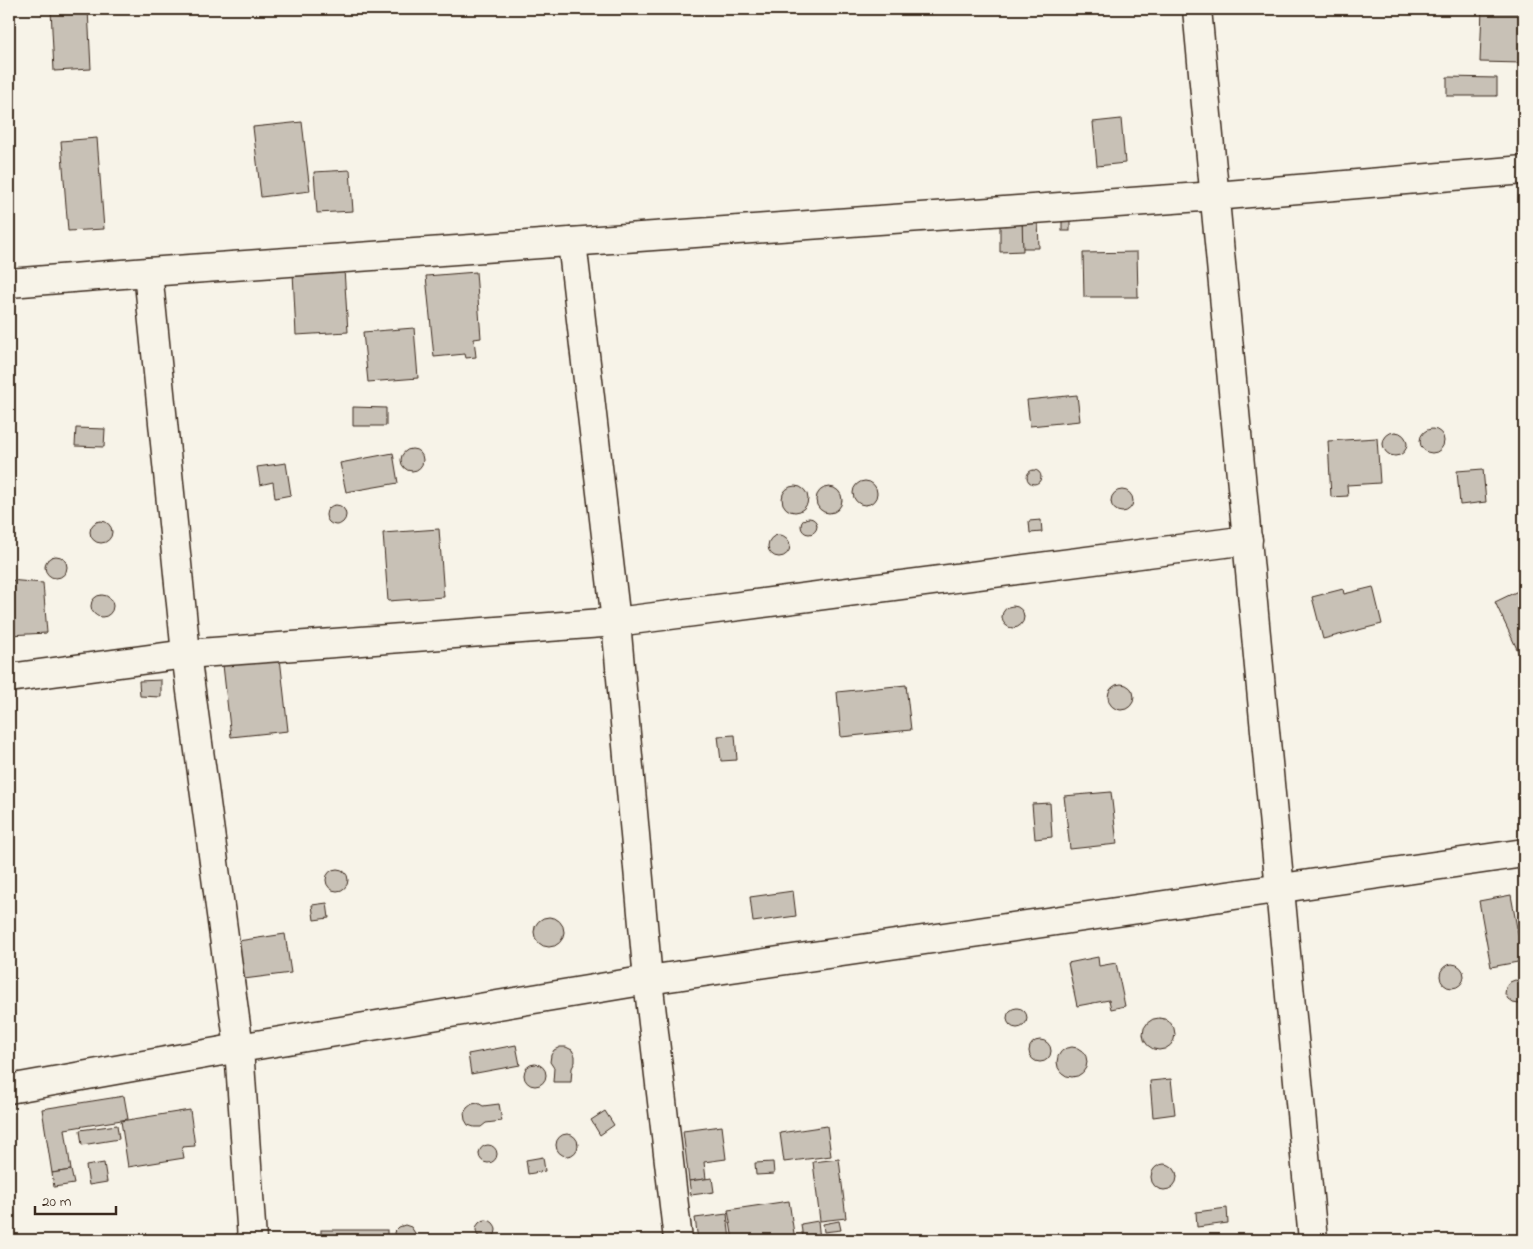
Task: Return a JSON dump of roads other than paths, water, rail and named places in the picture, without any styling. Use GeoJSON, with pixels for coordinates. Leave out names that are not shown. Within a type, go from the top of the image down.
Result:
{"type":"FeatureCollection","features":[{"type":"Feature","properties":{"kind":"street"},"geometry":{"type":"LineString","coordinates":[[1198,9],[1314,1240]]}},
{"type":"Feature","properties":{"kind":"street"},"geometry":{"type":"LineString","coordinates":[[9,283],[1215,196],[1524,170]]}},
{"type":"Feature","properties":{"kind":"street"},"geometry":{"type":"LineString","coordinates":[[572,242],[616,622],[648,980],[678,1240]]}},
{"type":"Feature","properties":{"kind":"street"},"geometry":{"type":"LineString","coordinates":[[148,272],[186,654],[239,1048],[252,1240]]}},
{"type":"Feature","properties":{"kind":"street"},"geometry":{"type":"LineString","coordinates":[[9,678],[186,654],[616,622],[1248,540]]}},
{"type":"Feature","properties":{"kind":"street"},"geometry":{"type":"LineString","coordinates":[[9,1089],[239,1048],[648,980],[1524,852]]}}]}
